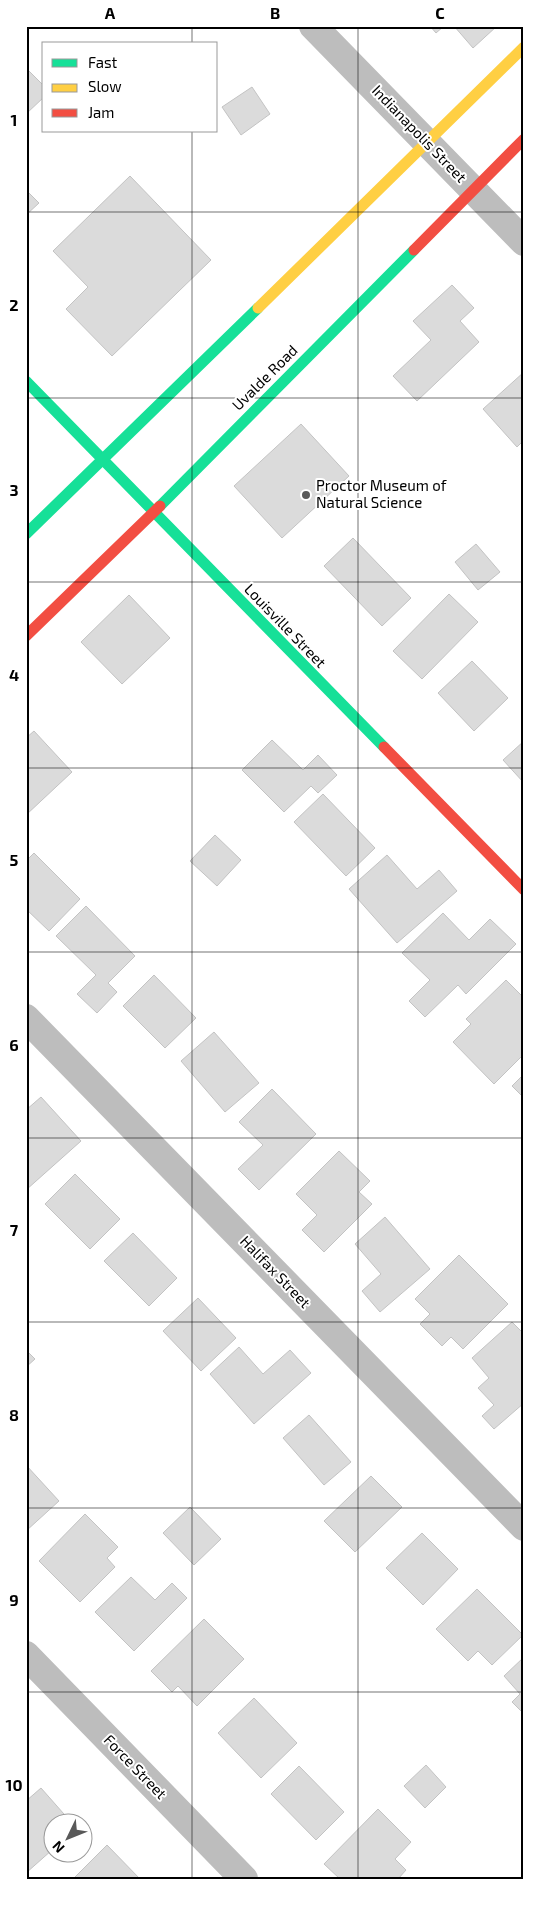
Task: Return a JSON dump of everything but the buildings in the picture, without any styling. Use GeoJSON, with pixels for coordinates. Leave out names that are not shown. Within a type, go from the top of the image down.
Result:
{"type":"FeatureCollection","features":[{"type":"Feature","properties":{"kind":"main road"},"geometry":{"type":"LineString","coordinates":[[26,534],[428,143],[524,47]]}},
{"type":"Feature","properties":{"kind":"main road","name":"Uvalde Road"},"geometry":{"type":"LineString","coordinates":[[26,636],[153,513],[472,189],[524,139]]}},
{"type":"Feature","properties":{"kind":"main road","name":"Louisville Street"},"geometry":{"type":"LineString","coordinates":[[26,381],[153,513],[524,890]]}},
{"type":"Feature","properties":{"kind":"street","name":"Indianapolis Street"},"geometry":{"type":"LineString","coordinates":[[313,26],[524,242]]}},
{"type":"Feature","properties":{"kind":"street","name":"Halifax Street"},"geometry":{"type":"LineString","coordinates":[[26,1018],[524,1526]]}},
{"type":"Feature","properties":{"kind":"street","name":"Force Street"},"geometry":{"type":"LineString","coordinates":[[26,1655],[244,1879]]}},
{"type":"Feature","properties":{"kind":"traffic: fast"},"geometry":{"type":"LineString","coordinates":[[160,506],[414,250]]}},
{"type":"Feature","properties":{"kind":"traffic: fast"},"geometry":{"type":"LineString","coordinates":[[26,534],[258,308]]}},
{"type":"Feature","properties":{"kind":"traffic: fast"},"geometry":{"type":"LineString","coordinates":[[26,381],[384,747]]}},
{"type":"Feature","properties":{"kind":"traffic: slow"},"geometry":{"type":"LineString","coordinates":[[258,308],[524,47]]}},
{"type":"Feature","properties":{"kind":"traffic: jam"},"geometry":{"type":"LineString","coordinates":[[414,250],[524,139]]}},
{"type":"Feature","properties":{"kind":"traffic: jam"},"geometry":{"type":"LineString","coordinates":[[26,636],[160,506]]}},
{"type":"Feature","properties":{"kind":"traffic: jam"},"geometry":{"type":"LineString","coordinates":[[384,747],[524,890]]}},
{"type":"Feature","properties":{"kind":"place","name":"Proctor Museum of Natural Science"},"geometry":{"type":"Point","coordinates":[306,495]}}]}
